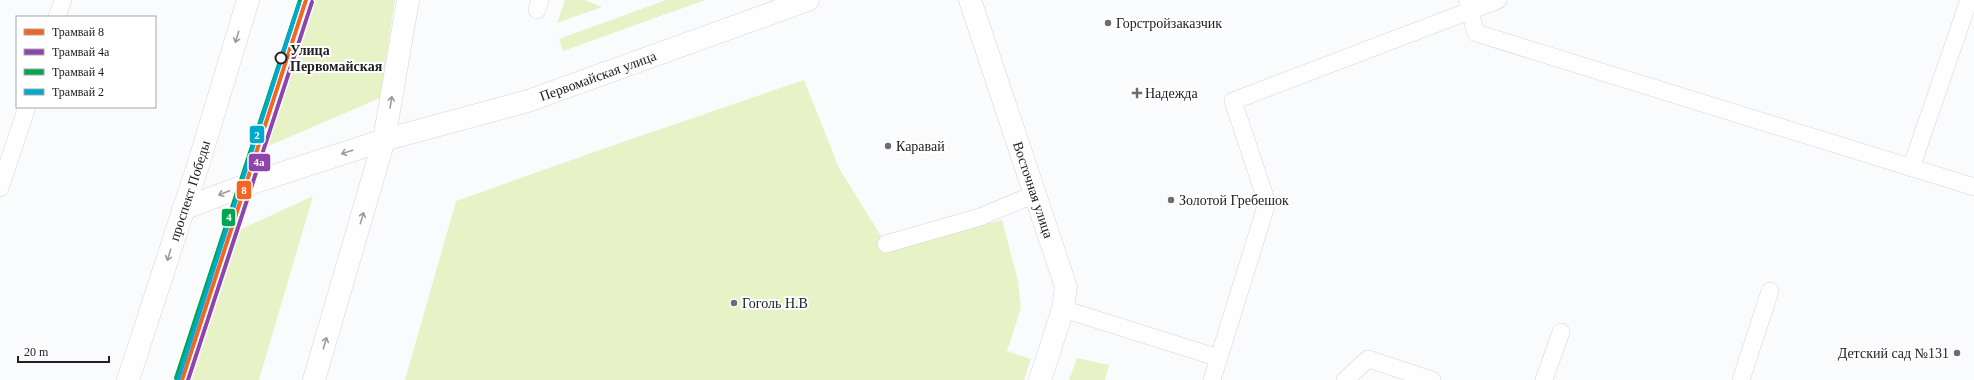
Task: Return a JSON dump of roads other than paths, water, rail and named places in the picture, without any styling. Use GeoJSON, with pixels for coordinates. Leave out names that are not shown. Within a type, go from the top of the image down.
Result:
{"type":"FeatureCollection","features":[{"type":"Feature","properties":{"kind":"street","name":"проспект Победы"},"geometry":{"type":"LineString","coordinates":[[128,380],[248,0]]}},
{"type":"Feature","properties":{"kind":"street"},"geometry":{"type":"LineString","coordinates":[[314,380],[384,140],[408,0]]}},
{"type":"Feature","properties":{"kind":"street","name":"Первомайская улица"},"geometry":{"type":"LineString","coordinates":[[183,209],[246,185],[384,140],[528,102],[808,0]]}},
{"type":"Feature","properties":{"kind":"street","name":"Восточная улица"},"geometry":{"type":"LineString","coordinates":[[970,0],[1066,287],[1063,309],[1040,380]]}},
{"type":"Feature","properties":{"kind":"lane"},"geometry":{"type":"LineString","coordinates":[[57,16],[63,0]]}},
{"type":"Feature","properties":{"kind":"lane"},"geometry":{"type":"LineString","coordinates":[[1212,380],[1267,202],[1233,101],[1468,5],[1498,0]]}},
{"type":"Feature","properties":{"kind":"lane"},"geometry":{"type":"LineString","coordinates":[[1911,168],[1969,0]]}},
{"type":"Feature","properties":{"kind":"lane"},"geometry":{"type":"LineString","coordinates":[[1468,5],[1476,32],[1974,187]]}},
{"type":"Feature","properties":{"kind":"lane"},"geometry":{"type":"LineString","coordinates":[[0,188],[27,108]]}},
{"type":"Feature","properties":{"kind":"lane"},"geometry":{"type":"LineString","coordinates":[[886,244],[980,217],[1035,194]]}},
{"type":"Feature","properties":{"kind":"lane"},"geometry":{"type":"LineString","coordinates":[[1741,380],[1770,291]]}},
{"type":"Feature","properties":{"kind":"lane"},"geometry":{"type":"LineString","coordinates":[[1063,309],[1219,358]]}},
{"type":"Feature","properties":{"kind":"lane"},"geometry":{"type":"LineString","coordinates":[[1544,380],[1561,332]]}},
{"type":"Feature","properties":{"kind":"lane"},"geometry":{"type":"LineString","coordinates":[[1345,380],[1368,359],[1432,380]]}},
{"type":"Feature","properties":{"kind":"tram line","name":"4"},"geometry":{"type":"LineString","coordinates":[[176,378],[300,0]]}},
{"type":"Feature","properties":{"kind":"tram line","name":"8"},"geometry":{"type":"LineString","coordinates":[[182,380],[306,0]]}},
{"type":"Feature","properties":{"kind":"tram line","name":"4а"},"geometry":{"type":"LineString","coordinates":[[188,380],[312,2]]}},
{"type":"Feature","properties":{"kind":"tram line","name":"2"},"geometry":{"type":"LineString","coordinates":[[178,380],[299,4]]}},
{"type":"Feature","properties":{"kind":"place","name":"Горстройзаказчик"},"geometry":{"type":"Point","coordinates":[1108,23]}},
{"type":"Feature","properties":{"kind":"place","name":"Улица Первомайская"},"geometry":{"type":"Point","coordinates":[281,58]}},
{"type":"Feature","properties":{"kind":"place","name":"Надежда"},"geometry":{"type":"Point","coordinates":[1137,93]}},
{"type":"Feature","properties":{"kind":"place","name":"Каравай"},"geometry":{"type":"Point","coordinates":[888,146]}},
{"type":"Feature","properties":{"kind":"place","name":"Золотой Гребешок"},"geometry":{"type":"Point","coordinates":[1171,200]}},
{"type":"Feature","properties":{"kind":"place","name":"Гоголь Н.В"},"geometry":{"type":"Point","coordinates":[734,303]}},
{"type":"Feature","properties":{"kind":"place","name":"Детский сад №131"},"geometry":{"type":"Point","coordinates":[1957,353]}}]}
